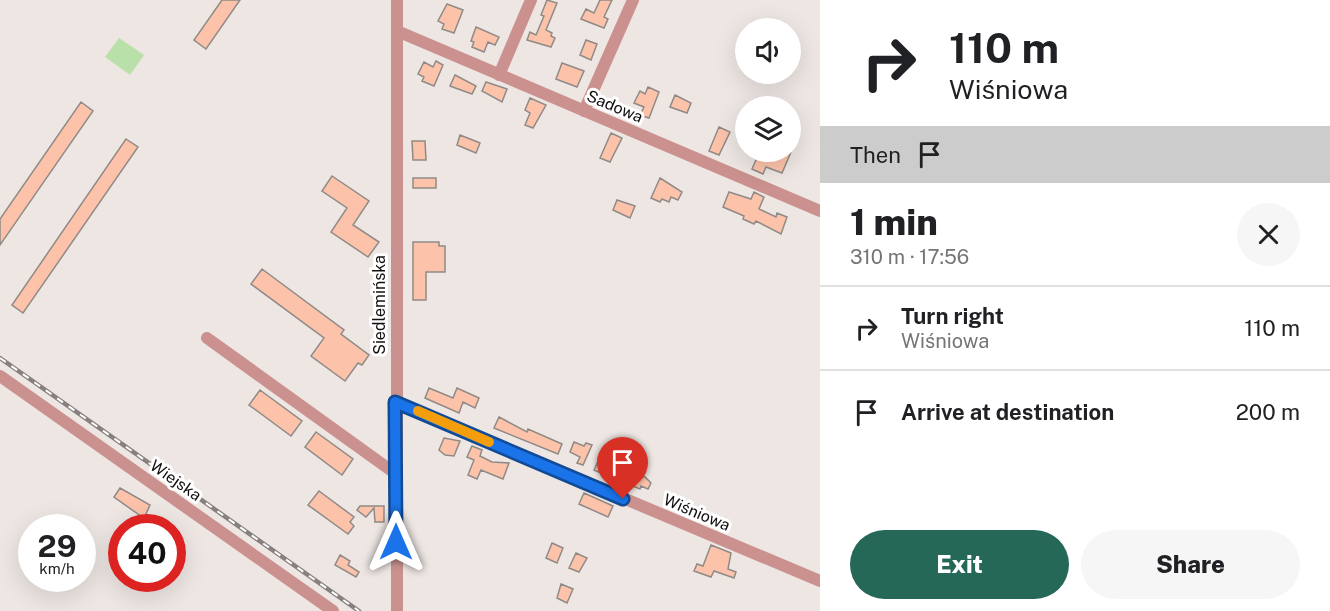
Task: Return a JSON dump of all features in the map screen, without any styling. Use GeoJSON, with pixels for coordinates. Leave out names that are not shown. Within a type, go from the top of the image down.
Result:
{"type":"FeatureCollection","features":[{"type":"Feature","properties":{"kind":"street","name":"Siedlemińska"},"geometry":{"type":"LineString","coordinates":[[397,0],[395,402],[397,611]]}},
{"type":"Feature","properties":{"kind":"street"},"geometry":{"type":"LineString","coordinates":[[499,75],[531,0]]}},
{"type":"Feature","properties":{"kind":"street"},"geometry":{"type":"LineString","coordinates":[[584,111],[633,0]]}},
{"type":"Feature","properties":{"kind":"street","name":"Sadowa"},"geometry":{"type":"LineString","coordinates":[[397,32],[820,211]]}},
{"type":"Feature","properties":{"kind":"street"},"geometry":{"type":"LineString","coordinates":[[207,338],[396,474]]}},
{"type":"Feature","properties":{"kind":"street","name":"Wiejska"},"geometry":{"type":"LineString","coordinates":[[0,376],[333,611]]}},
{"type":"Feature","properties":{"kind":"street","name":"Wiśniowa"},"geometry":{"type":"LineString","coordinates":[[395,402],[820,581]]}},
{"type":"Feature","properties":{"kind":"green space"},"geometry":{"type":"Polygon","coordinates":[[[119,38],[144,55],[130,75],[105,57],[119,38]]]}},
{"type":"Feature","properties":{"kind":"building"},"geometry":{"type":"Polygon","coordinates":[[[222,0],[240,0],[206,49],[194,40],[222,0]]]}},
{"type":"Feature","properties":{"kind":"building"},"geometry":{"type":"Polygon","coordinates":[[[547,0],[557,3],[546,30],[555,38],[551,47],[527,40],[530,32],[536,35],[544,16],[541,15],[547,0]]]}},
{"type":"Feature","properties":{"kind":"building"},"geometry":{"type":"Polygon","coordinates":[[[600,0],[612,0],[604,17],[608,19],[604,28],[581,19],[586,9],[594,13],[600,0]]]}},
{"type":"Feature","properties":{"kind":"building"},"geometry":{"type":"Polygon","coordinates":[[[447,4],[463,10],[454,33],[442,29],[444,24],[438,21],[447,4]]]}},
{"type":"Feature","properties":{"kind":"building"},"geometry":{"type":"Polygon","coordinates":[[[476,27],[499,37],[495,45],[488,42],[484,52],[472,47],[474,42],[471,41],[476,27]]]}},
{"type":"Feature","properties":{"kind":"building"},"geometry":{"type":"Polygon","coordinates":[[[586,40],[597,44],[591,60],[580,55],[586,40]]]}},
{"type":"Feature","properties":{"kind":"building"},"geometry":{"type":"Polygon","coordinates":[[[436,61],[443,65],[434,86],[422,81],[424,77],[418,74],[424,62],[433,67],[436,61]]]}},
{"type":"Feature","properties":{"kind":"building"},"geometry":{"type":"Polygon","coordinates":[[[562,63],[584,71],[577,87],[556,79],[562,63]]]}},
{"type":"Feature","properties":{"kind":"building"},"geometry":{"type":"Polygon","coordinates":[[[455,75],[476,86],[472,94],[450,86],[455,75]]]}},
{"type":"Feature","properties":{"kind":"building"},"geometry":{"type":"Polygon","coordinates":[[[486,82],[507,89],[502,102],[482,91],[486,82]]]}},
{"type":"Feature","properties":{"kind":"building"},"geometry":{"type":"Polygon","coordinates":[[[648,87],[659,92],[649,118],[640,115],[644,107],[634,103],[640,91],[645,94],[648,87]]]}},
{"type":"Feature","properties":{"kind":"building"},"geometry":{"type":"Polygon","coordinates":[[[675,95],[691,103],[687,113],[670,107],[675,95]]]}},
{"type":"Feature","properties":{"kind":"building"},"geometry":{"type":"Polygon","coordinates":[[[530,98],[546,105],[533,128],[525,125],[530,113],[525,110],[530,98]]]}},
{"type":"Feature","properties":{"kind":"building"},"geometry":{"type":"Polygon","coordinates":[[[81,102],[93,111],[0,245],[0,219],[81,102]]]}},
{"type":"Feature","properties":{"kind":"building"},"geometry":{"type":"Polygon","coordinates":[[[719,127],[730,132],[719,155],[709,151],[719,127]]]}},
{"type":"Feature","properties":{"kind":"building"},"geometry":{"type":"Polygon","coordinates":[[[611,133],[622,138],[610,162],[600,158],[611,133]]]}},
{"type":"Feature","properties":{"kind":"building"},"geometry":{"type":"Polygon","coordinates":[[[460,135],[480,143],[476,153],[457,145],[460,135]]]}},
{"type":"Feature","properties":{"kind":"building"},"geometry":{"type":"Polygon","coordinates":[[[126,139],[138,147],[23,313],[12,305],[126,139]]]}},
{"type":"Feature","properties":{"kind":"building"},"geometry":{"type":"Polygon","coordinates":[[[412,141],[425,141],[426,160],[413,160],[412,141]]]}},
{"type":"Feature","properties":{"kind":"building"},"geometry":{"type":"Polygon","coordinates":[[[755,162],[787,162],[782,173],[766,167],[763,174],[752,169],[755,162]]]}},
{"type":"Feature","properties":{"kind":"building"},"geometry":{"type":"Polygon","coordinates":[[[332,176],[369,201],[353,225],[379,242],[368,257],[331,232],[347,208],[322,191],[332,176]]]}},
{"type":"Feature","properties":{"kind":"building"},"geometry":{"type":"Polygon","coordinates":[[[413,178],[436,178],[436,188],[413,188],[413,178]]]}},
{"type":"Feature","properties":{"kind":"building"},"geometry":{"type":"Polygon","coordinates":[[[660,178],[682,192],[678,200],[671,197],[669,202],[662,199],[660,202],[651,198],[660,178]]]}},
{"type":"Feature","properties":{"kind":"building"},"geometry":{"type":"Polygon","coordinates":[[[729,192],[751,199],[754,192],[764,197],[759,209],[776,217],[777,213],[787,217],[781,234],[756,221],[754,224],[743,219],[744,216],[723,207],[729,192]]]}},
{"type":"Feature","properties":{"kind":"building"},"geometry":{"type":"Polygon","coordinates":[[[617,200],[635,206],[630,218],[613,210],[617,200]]]}},
{"type":"Feature","properties":{"kind":"building"},"geometry":{"type":"Polygon","coordinates":[[[413,242],[439,242],[439,246],[445,246],[445,272],[426,272],[426,300],[413,300],[413,242]]]}},
{"type":"Feature","properties":{"kind":"building"},"geometry":{"type":"Polygon","coordinates":[[[262,269],[344,330],[341,334],[369,355],[362,365],[358,363],[345,381],[311,356],[324,338],[251,284],[262,269]]]}},
{"type":"Feature","properties":{"kind":"building"},"geometry":{"type":"Polygon","coordinates":[[[429,388],[453,398],[457,388],[479,398],[475,408],[463,402],[459,413],[425,398],[429,388]]]}},
{"type":"Feature","properties":{"kind":"building"},"geometry":{"type":"Polygon","coordinates":[[[260,390],[302,421],[291,436],[249,405],[260,390]]]}},
{"type":"Feature","properties":{"kind":"building"},"geometry":{"type":"Polygon","coordinates":[[[499,417],[527,432],[528,429],[562,444],[558,454],[494,428],[499,417]]]}},
{"type":"Feature","properties":{"kind":"building"},"geometry":{"type":"Polygon","coordinates":[[[316,432],[353,459],[342,475],[305,447],[316,432]]]}},
{"type":"Feature","properties":{"kind":"building"},"geometry":{"type":"Polygon","coordinates":[[[444,438],[460,441],[454,456],[445,455],[439,450],[444,438]]]}},
{"type":"Feature","properties":{"kind":"building"},"geometry":{"type":"Polygon","coordinates":[[[574,442],[584,446],[586,443],[592,445],[583,465],[577,463],[580,457],[570,452],[574,442]]]}},
{"type":"Feature","properties":{"kind":"building"},"geometry":{"type":"Polygon","coordinates":[[[472,446],[482,450],[480,456],[492,462],[509,463],[503,479],[481,470],[477,479],[468,475],[474,460],[467,457],[472,446]]]}},
{"type":"Feature","properties":{"kind":"building"},"geometry":{"type":"Polygon","coordinates":[[[599,459],[645,477],[651,483],[648,489],[641,486],[640,489],[594,470],[599,459]]]}},
{"type":"Feature","properties":{"kind":"building"},"geometry":{"type":"Polygon","coordinates":[[[120,488],[150,505],[146,514],[138,514],[114,497],[120,488]]]}},
{"type":"Feature","properties":{"kind":"building"},"geometry":{"type":"Polygon","coordinates":[[[319,491],[354,517],[350,522],[354,526],[348,534],[308,505],[319,491]]]}},
{"type":"Feature","properties":{"kind":"building"},"geometry":{"type":"Polygon","coordinates":[[[584,493],[613,506],[608,517],[579,504],[584,493]]]}},
{"type":"Feature","properties":{"kind":"building"},"geometry":{"type":"Polygon","coordinates":[[[360,506],[384,506],[384,522],[375,522],[374,508],[366,517],[357,510],[360,506]]]}},
{"type":"Feature","properties":{"kind":"building"},"geometry":{"type":"Polygon","coordinates":[[[552,543],[563,548],[557,563],[546,558],[552,543]]]}},
{"type":"Feature","properties":{"kind":"building"},"geometry":{"type":"Polygon","coordinates":[[[711,545],[731,553],[728,569],[736,572],[734,578],[714,571],[711,577],[694,571],[697,564],[703,566],[711,545]]]}},
{"type":"Feature","properties":{"kind":"building"},"geometry":{"type":"Polygon","coordinates":[[[576,553],[587,558],[579,572],[569,568],[576,553]]]}},
{"type":"Feature","properties":{"kind":"building"},"geometry":{"type":"Polygon","coordinates":[[[340,555],[350,561],[348,565],[359,572],[356,577],[335,565],[340,555]]]}},
{"type":"Feature","properties":{"kind":"building"},"geometry":{"type":"Polygon","coordinates":[[[561,584],[573,589],[567,603],[557,598],[561,584]]]}},
{"type":"Feature","properties":{"kind":"railway"},"geometry":{"type":"LineString","coordinates":[[0,358],[359,611]]}},
{"type":"Feature","properties":{"kind":"slow traffic"},"geometry":{"type":"LineString","coordinates":[[418,411],[489,442]]}},
{"type":"Feature","properties":{"kind":"route"},"geometry":{"type":"LineString","coordinates":[[396,542],[395,402],[623,499]]}}]}
